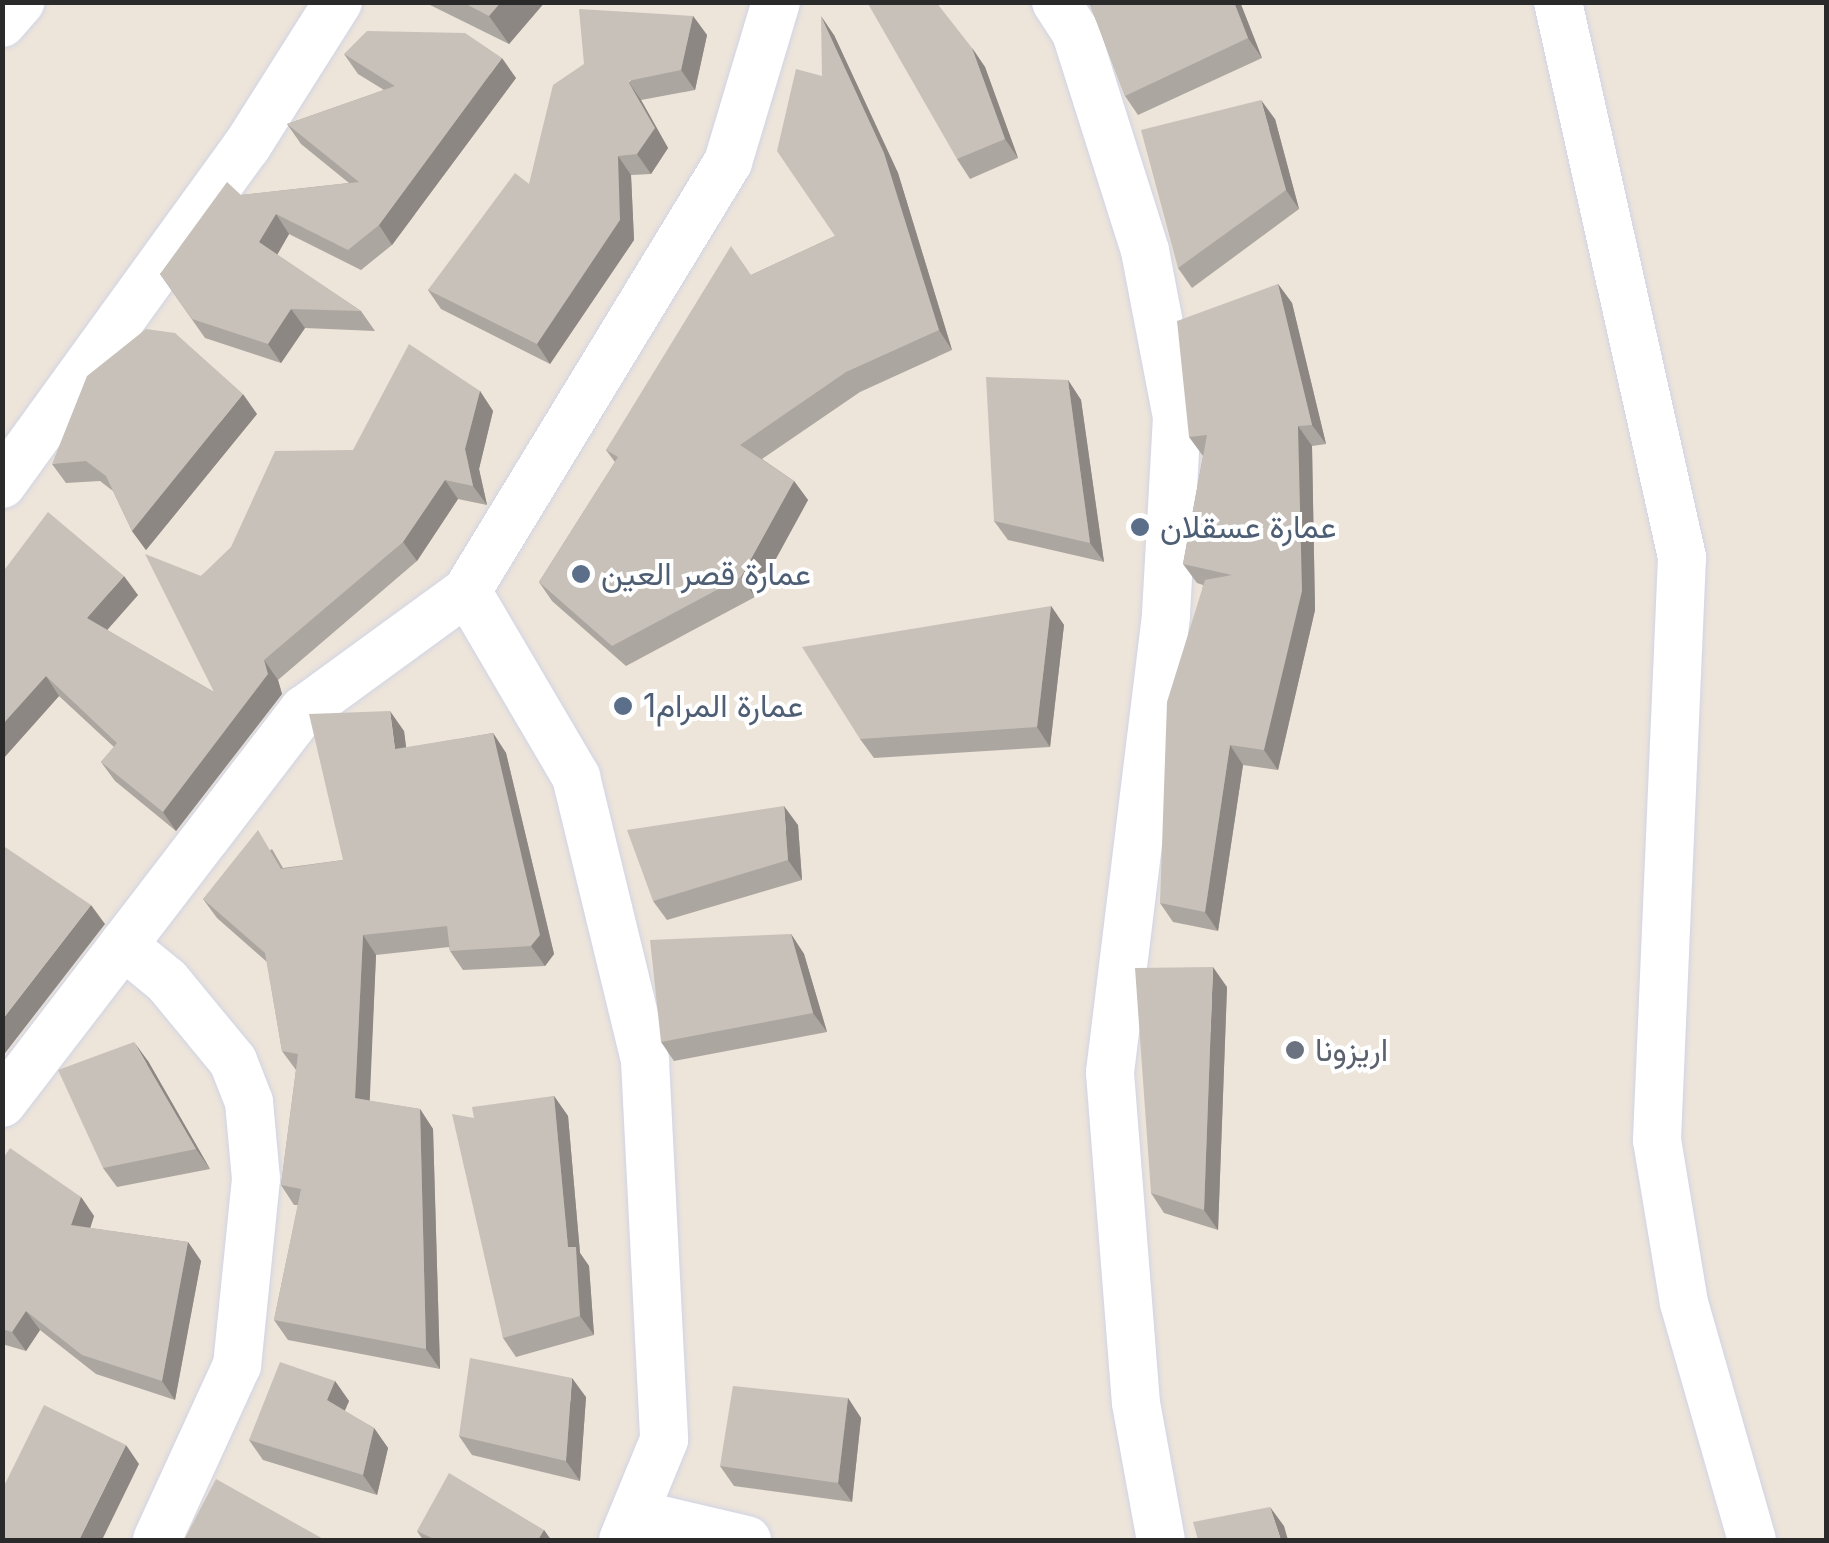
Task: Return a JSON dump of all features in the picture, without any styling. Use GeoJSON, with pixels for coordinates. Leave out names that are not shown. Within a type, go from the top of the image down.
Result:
{"type":"FeatureCollection","features":[{"type":"Feature","properties":{"kind":"street"},"geometry":{"type":"LineString","coordinates":[[2,23],[20,2]]}},
{"type":"Feature","properties":{"kind":"street"},"geometry":{"type":"LineString","coordinates":[[2,484],[247,146],[338,2]]}},
{"type":"Feature","properties":{"kind":"street"},"geometry":{"type":"LineString","coordinates":[[2,1103],[304,710],[466,591],[728,162],[776,2]]}},
{"type":"Feature","properties":{"kind":"street"},"geometry":{"type":"LineString","coordinates":[[1056,2],[1076,33],[1145,251],[1178,417],[1166,616],[1110,1074],[1136,1403],[1161,1540]]}},
{"type":"Feature","properties":{"kind":"street"},"geometry":{"type":"LineString","coordinates":[[1558,2],[1682,557],[1657,1140],[1684,1304],[1752,1540]]}},
{"type":"Feature","properties":{"kind":"street"},"geometry":{"type":"LineString","coordinates":[[466,591],[576,777],[645,1061],[664,1440],[629,1527],[747,1540]]}},
{"type":"Feature","properties":{"kind":"street"},"geometry":{"type":"LineString","coordinates":[[123,944],[166,980],[233,1061],[249,1102],[256,1179],[236,1364],[156,1540]]}},
{"type":"Feature","properties":{"kind":"building"},"geometry":{"type":"Polygon","coordinates":[[[462,2],[501,2],[489,16],[462,2]]]}},
{"type":"Feature","properties":{"kind":"building"},"geometry":{"type":"Polygon","coordinates":[[[867,2],[936,2],[972,48],[1005,139],[957,159],[867,2]]]}},
{"type":"Feature","properties":{"kind":"building"},"geometry":{"type":"Polygon","coordinates":[[[1089,2],[1234,2],[1248,38],[1125,96],[1089,2]]]}},
{"type":"Feature","properties":{"kind":"building"},"geometry":{"type":"Polygon","coordinates":[[[579,9],[693,16],[681,70],[628,81],[655,128],[637,154],[618,156],[620,220],[537,344],[428,290],[515,173],[529,184],[553,85],[584,64],[579,9]]]}},
{"type":"Feature","properties":{"kind":"building"},"geometry":{"type":"Polygon","coordinates":[[[821,16],[884,153],[939,330],[846,372],[740,445],[794,481],[741,577],[612,646],[539,582],[618,457],[606,450],[731,246],[751,275],[835,236],[777,151],[796,69],[822,76],[821,16]]]}},
{"type":"Feature","properties":{"kind":"building"},"geometry":{"type":"Polygon","coordinates":[[[367,31],[465,33],[502,58],[379,225],[348,250],[276,214],[259,242],[361,311],[291,309],[268,344],[192,319],[160,274],[227,182],[241,195],[359,182],[287,124],[395,86],[344,54],[367,31]]]}},
{"type":"Feature","properties":{"kind":"building"},"geometry":{"type":"Polygon","coordinates":[[[1261,100],[1286,190],[1178,268],[1141,130],[1261,100]]]}},
{"type":"Feature","properties":{"kind":"building"},"geometry":{"type":"Polygon","coordinates":[[[1278,284],[1312,425],[1298,426],[1302,591],[1264,750],[1230,745],[1205,912],[1160,903],[1167,702],[1205,580],[1232,575],[1183,564],[1207,435],[1189,437],[1177,321],[1278,284]]]}},
{"type":"Feature","properties":{"kind":"building"},"geometry":{"type":"Polygon","coordinates":[[[146,329],[175,333],[243,394],[132,531],[106,476],[86,461],[52,464],[87,376],[146,329]]]}},
{"type":"Feature","properties":{"kind":"building"},"geometry":{"type":"Polygon","coordinates":[[[409,344],[480,391],[465,449],[473,486],[445,480],[403,542],[264,660],[268,674],[163,812],[101,762],[117,743],[46,676],[2,725],[2,573],[48,512],[124,576],[87,618],[214,692],[145,554],[201,576],[231,547],[275,451],[353,450],[409,344]]]}},
{"type":"Feature","properties":{"kind":"building"},"geometry":{"type":"Polygon","coordinates":[[[986,377],[1068,380],[1090,543],[994,521],[986,377]]]}},
{"type":"Feature","properties":{"kind":"building"},"geometry":{"type":"Polygon","coordinates":[[[1051,606],[1037,727],[860,739],[802,647],[1051,606]]]}},
{"type":"Feature","properties":{"kind":"building"},"geometry":{"type":"Polygon","coordinates":[[[390,711],[395,749],[493,733],[540,935],[531,946],[450,951],[447,926],[363,935],[355,1098],[420,1109],[426,1349],[274,1320],[301,1189],[281,1185],[298,1054],[282,1051],[265,953],[203,899],[258,830],[281,869],[343,860],[309,714],[390,711]]]}},
{"type":"Feature","properties":{"kind":"building"},"geometry":{"type":"Polygon","coordinates":[[[784,806],[788,860],[653,901],[627,830],[784,806]]]}},
{"type":"Feature","properties":{"kind":"building"},"geometry":{"type":"Polygon","coordinates":[[[2,845],[91,905],[2,1020],[2,845]]]}},
{"type":"Feature","properties":{"kind":"building"},"geometry":{"type":"Polygon","coordinates":[[[791,934],[813,1013],[661,1042],[650,940],[791,934]]]}},
{"type":"Feature","properties":{"kind":"building"},"geometry":{"type":"Polygon","coordinates":[[[1213,967],[1204,1210],[1151,1193],[1135,968],[1213,967]]]}},
{"type":"Feature","properties":{"kind":"building"},"geometry":{"type":"Polygon","coordinates":[[[134,1042],[196,1149],[103,1168],[58,1070],[134,1042]]]}},
{"type":"Feature","properties":{"kind":"building"},"geometry":{"type":"Polygon","coordinates":[[[554,1096],[568,1247],[576,1247],[580,1316],[503,1338],[452,1114],[474,1118],[472,1107],[554,1096]]]}},
{"type":"Feature","properties":{"kind":"building"},"geometry":{"type":"Polygon","coordinates":[[[10,1148],[81,1197],[71,1225],[188,1242],[162,1381],[82,1355],[26,1311],[12,1332],[2,1329],[2,1160],[10,1148]]]}},
{"type":"Feature","properties":{"kind":"building"},"geometry":{"type":"Polygon","coordinates":[[[470,1358],[572,1378],[566,1461],[459,1436],[470,1358]]]}},
{"type":"Feature","properties":{"kind":"building"},"geometry":{"type":"Polygon","coordinates":[[[280,1362],[335,1381],[327,1400],[374,1428],[363,1475],[249,1440],[280,1362]]]}},
{"type":"Feature","properties":{"kind":"building"},"geometry":{"type":"Polygon","coordinates":[[[733,1386],[848,1398],[838,1483],[720,1466],[733,1386]]]}},
{"type":"Feature","properties":{"kind":"building"},"geometry":{"type":"Polygon","coordinates":[[[44,1405],[126,1445],[79,1540],[2,1540],[2,1490],[44,1405]]]}},
{"type":"Feature","properties":{"kind":"building"},"geometry":{"type":"Polygon","coordinates":[[[449,1473],[544,1530],[538,1540],[436,1540],[417,1531],[449,1473]]]}},
{"type":"Feature","properties":{"kind":"building"},"geometry":{"type":"Polygon","coordinates":[[[216,1479],[325,1540],[184,1540],[216,1479]]]}},
{"type":"Feature","properties":{"kind":"building"},"geometry":{"type":"Polygon","coordinates":[[[1270,1507],[1281,1540],[1198,1540],[1193,1522],[1270,1507]]]}},
{"type":"Feature","properties":{"kind":"place","name":"عمارة عسقلان"},"geometry":{"type":"Point","coordinates":[1140,527]}},
{"type":"Feature","properties":{"kind":"place","name":"عمارة قصر العين"},"geometry":{"type":"Point","coordinates":[581,574]}},
{"type":"Feature","properties":{"kind":"place","name":"عمارة المرام1"},"geometry":{"type":"Point","coordinates":[623,706]}},
{"type":"Feature","properties":{"kind":"place","name":"اريزونا"},"geometry":{"type":"Point","coordinates":[1295,1050]}}]}
